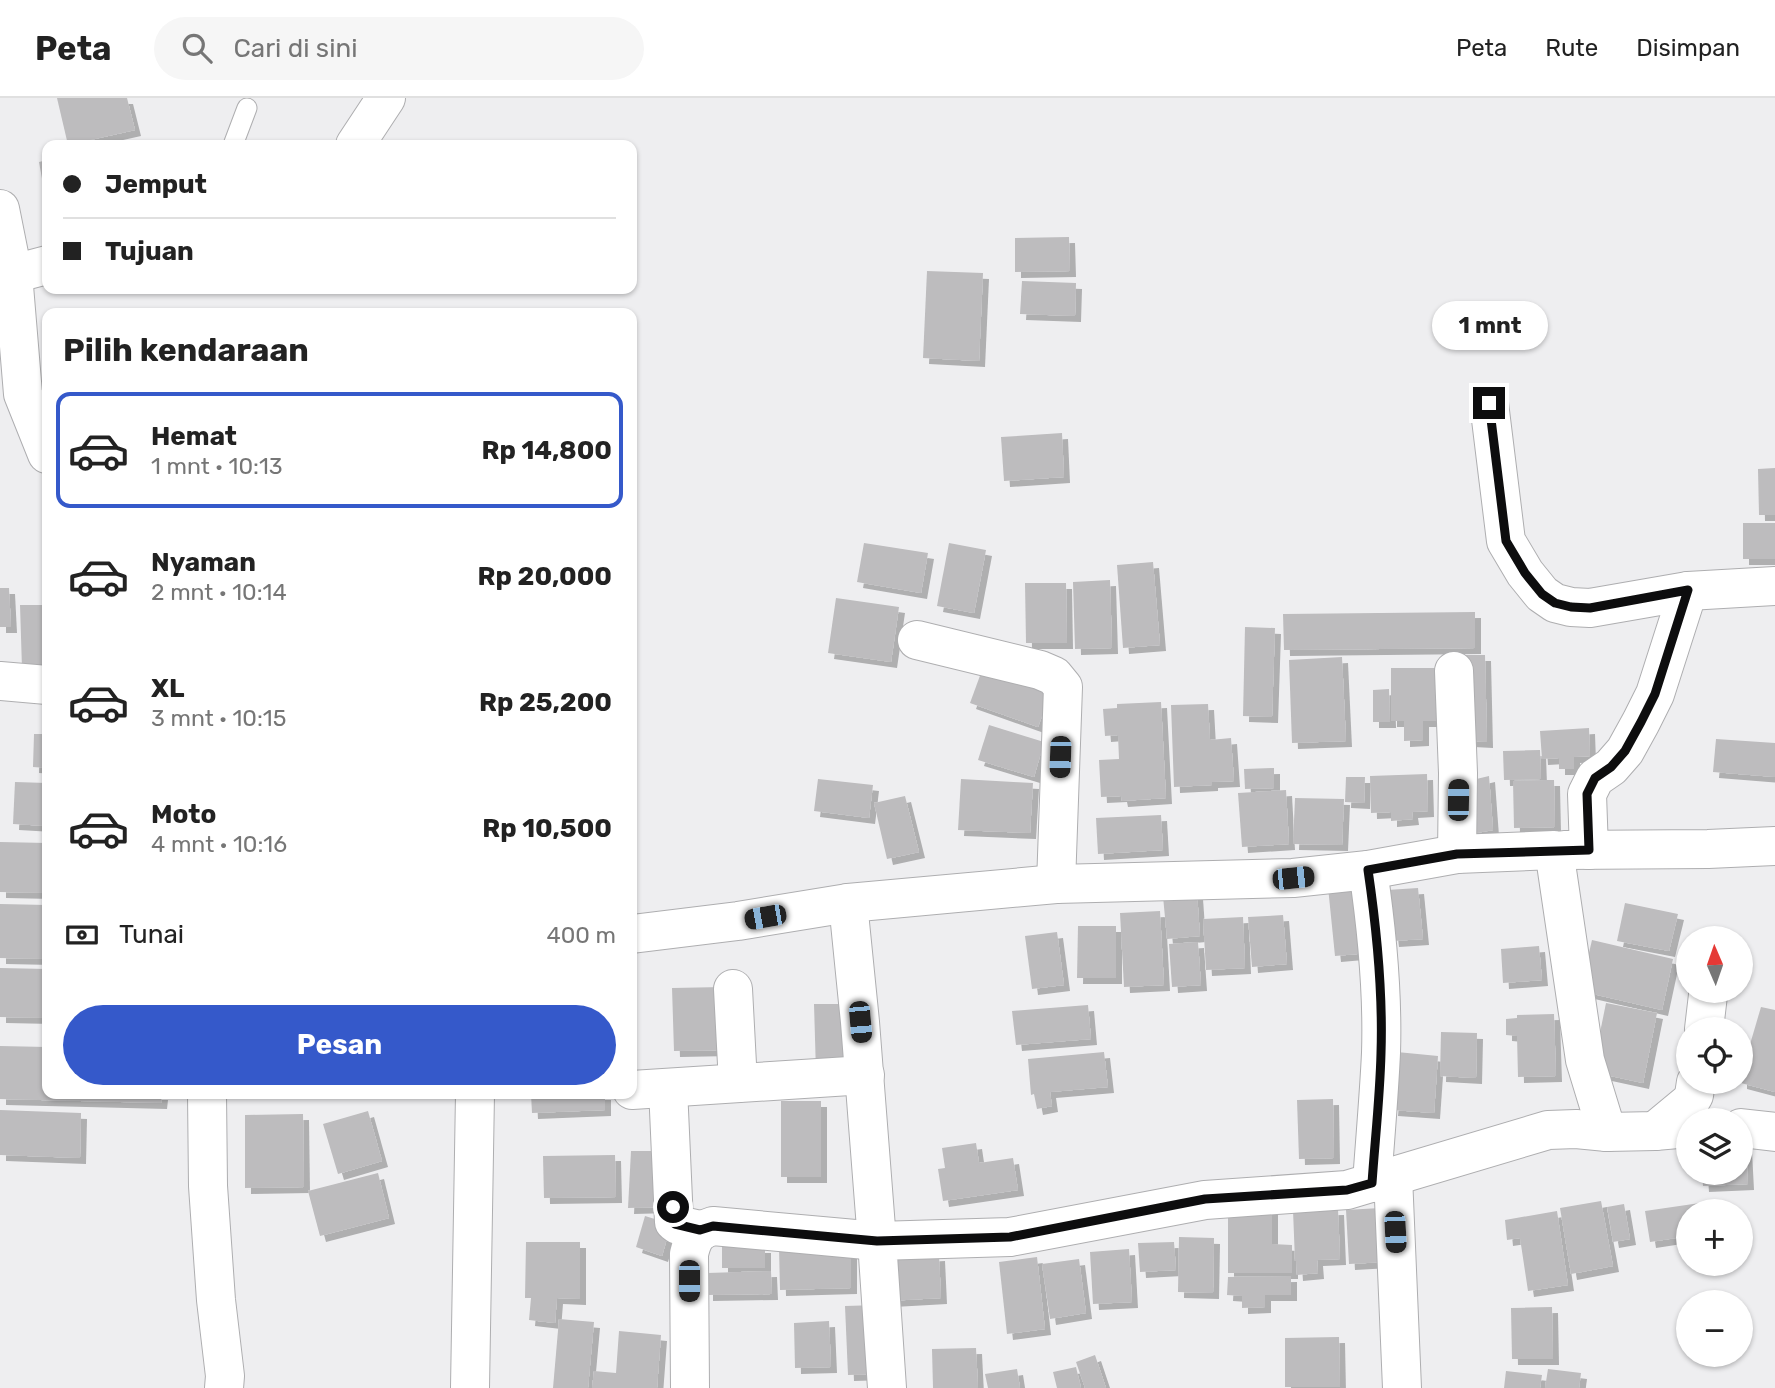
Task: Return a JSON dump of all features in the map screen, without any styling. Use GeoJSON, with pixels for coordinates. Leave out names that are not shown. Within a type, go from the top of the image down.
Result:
{"type":"FeatureCollection","features":[{"type":"Feature","properties":{"kind":"street"},"geometry":{"type":"LineString","coordinates":[[358,140],[386,98]]}},
{"type":"Feature","properties":{"kind":"street"},"geometry":{"type":"LineString","coordinates":[[0,208],[30,269],[12,394],[42,445]]}},
{"type":"Feature","properties":{"kind":"street"},"geometry":{"type":"LineString","coordinates":[[1489,403],[1506,541],[1525,573],[1542,594],[1555,603],[1590,608],[1688,590],[1775,586]]}},
{"type":"Feature","properties":{"kind":"street"},"geometry":{"type":"LineString","coordinates":[[1607,1132],[1585,1060],[1572,850],[1587,794],[1595,778],[1611,767],[1625,751],[1655,694],[1688,590]]}},
{"type":"Feature","properties":{"kind":"street"},"geometry":{"type":"LineString","coordinates":[[917,640],[1040,670],[1054,676],[1063,687],[1056,884]]}},
{"type":"Feature","properties":{"kind":"street"},"geometry":{"type":"LineString","coordinates":[[1454,671],[1458,773],[1457,854]]}},
{"type":"Feature","properties":{"kind":"street"},"geometry":{"type":"LineString","coordinates":[[0,681],[42,685]]}},
{"type":"Feature","properties":{"kind":"street"},"geometry":{"type":"LineString","coordinates":[[637,933],[738,921],[848,903],[1056,884],[1293,878],[1368,870],[1457,854],[1775,846]]}},
{"type":"Feature","properties":{"kind":"street"},"geometry":{"type":"LineString","coordinates":[[1368,870],[1381,994],[1382,1179],[1402,1388]]}},
{"type":"Feature","properties":{"kind":"street"},"geometry":{"type":"LineString","coordinates":[[848,903],[864,1075],[887,1388]]}},
{"type":"Feature","properties":{"kind":"street"},"geometry":{"type":"LineString","coordinates":[[733,989],[738,1083]]}},
{"type":"Feature","properties":{"kind":"street"},"geometry":{"type":"LineString","coordinates":[[864,1075],[650,1089],[674,1222],[700,1230],[713,1226],[877,1241],[1010,1237],[1205,1199],[1347,1190],[1548,1130],[1672,1130],[1694,1094]]}},
{"type":"Feature","properties":{"kind":"street"},"geometry":{"type":"LineString","coordinates":[[207,1099],[208,1186],[224,1388]]}},
{"type":"Feature","properties":{"kind":"street"},"geometry":{"type":"LineString","coordinates":[[470,1388],[475,1099]]}},
{"type":"Feature","properties":{"kind":"street"},"geometry":{"type":"LineString","coordinates":[[1753,1129],[1775,1132]]}},
{"type":"Feature","properties":{"kind":"street"},"geometry":{"type":"LineString","coordinates":[[690,1388],[689,1254],[691,1243],[700,1230]]}},
{"type":"Feature","properties":{"kind":"lane"},"geometry":{"type":"LineString","coordinates":[[235,140],[247,108]]}},
{"type":"Feature","properties":{"kind":"building"},"geometry":{"type":"Polygon","coordinates":[[[57,98],[127,98],[135,130],[90,140],[67,140],[57,98]]]}},
{"type":"Feature","properties":{"kind":"building"},"geometry":{"type":"Polygon","coordinates":[[[1069,237],[1070,271],[1015,272],[1015,238],[1069,237]]]}},
{"type":"Feature","properties":{"kind":"building"},"geometry":{"type":"Polygon","coordinates":[[[927,271],[983,273],[979,361],[923,358],[927,271]]]}},
{"type":"Feature","properties":{"kind":"building"},"geometry":{"type":"Polygon","coordinates":[[[1022,281],[1076,283],[1075,316],[1020,314],[1022,281]]]}},
{"type":"Feature","properties":{"kind":"building"},"geometry":{"type":"Polygon","coordinates":[[[1062,433],[1064,477],[1004,481],[1001,437],[1062,433]]]}},
{"type":"Feature","properties":{"kind":"building"},"geometry":{"type":"Polygon","coordinates":[[[1775,468],[1775,515],[1759,515],[1758,469],[1775,468]]]}},
{"type":"Feature","properties":{"kind":"building"},"geometry":{"type":"Polygon","coordinates":[[[1743,523],[1775,523],[1775,559],[1743,559],[1743,523]]]}},
{"type":"Feature","properties":{"kind":"building"},"geometry":{"type":"Polygon","coordinates":[[[864,543],[928,553],[921,593],[857,582],[864,543]]]}},
{"type":"Feature","properties":{"kind":"building"},"geometry":{"type":"Polygon","coordinates":[[[949,543],[986,550],[974,613],[937,606],[949,543]]]}},
{"type":"Feature","properties":{"kind":"building"},"geometry":{"type":"Polygon","coordinates":[[[1153,562],[1160,645],[1123,648],[1117,565],[1153,562]]]}},
{"type":"Feature","properties":{"kind":"building"},"geometry":{"type":"Polygon","coordinates":[[[1110,580],[1112,648],[1075,649],[1073,582],[1110,580]]]}},
{"type":"Feature","properties":{"kind":"building"},"geometry":{"type":"Polygon","coordinates":[[[1025,583],[1066,583],[1067,643],[1026,643],[1025,583]]]}},
{"type":"Feature","properties":{"kind":"building"},"geometry":{"type":"Polygon","coordinates":[[[0,588],[9,588],[11,627],[0,627],[0,588]]]}},
{"type":"Feature","properties":{"kind":"building"},"geometry":{"type":"Polygon","coordinates":[[[836,598],[899,607],[891,662],[828,653],[836,598]]]}},
{"type":"Feature","properties":{"kind":"building"},"geometry":{"type":"Polygon","coordinates":[[[20,605],[42,605],[42,667],[22,668],[20,605]]]}},
{"type":"Feature","properties":{"kind":"building"},"geometry":{"type":"Polygon","coordinates":[[[1475,612],[1475,648],[1284,650],[1283,614],[1475,612]]]}},
{"type":"Feature","properties":{"kind":"building"},"geometry":{"type":"Polygon","coordinates":[[[1245,627],[1275,628],[1272,717],[1243,716],[1245,627]]]}},
{"type":"Feature","properties":{"kind":"building"},"geometry":{"type":"Polygon","coordinates":[[[1466,655],[1485,655],[1487,742],[1468,741],[1466,655]]]}},
{"type":"Feature","properties":{"kind":"building"},"geometry":{"type":"Polygon","coordinates":[[[1342,657],[1346,741],[1292,743],[1289,660],[1342,657]]]}},
{"type":"Feature","properties":{"kind":"building"},"geometry":{"type":"Polygon","coordinates":[[[985,662],[1053,686],[1038,727],[970,703],[985,662]]]}},
{"type":"Feature","properties":{"kind":"building"},"geometry":{"type":"Polygon","coordinates":[[[1391,668],[1440,668],[1440,721],[1423,721],[1423,740],[1404,741],[1404,721],[1391,721],[1391,668]]]}},
{"type":"Feature","properties":{"kind":"building"},"geometry":{"type":"Polygon","coordinates":[[[1389,689],[1390,722],[1373,722],[1373,690],[1389,689]]]}},
{"type":"Feature","properties":{"kind":"building"},"geometry":{"type":"Polygon","coordinates":[[[1161,702],[1166,798],[1122,801],[1121,796],[1101,797],[1099,760],[1119,759],[1118,735],[1105,736],[1103,709],[1117,708],[1117,704],[1161,702]]]}},
{"type":"Feature","properties":{"kind":"building"},"geometry":{"type":"Polygon","coordinates":[[[1208,704],[1210,740],[1231,738],[1234,781],[1174,787],[1171,705],[1208,704]]]}},
{"type":"Feature","properties":{"kind":"building"},"geometry":{"type":"Polygon","coordinates":[[[989,725],[1044,742],[1034,777],[978,760],[989,725]]]}},
{"type":"Feature","properties":{"kind":"building"},"geometry":{"type":"Polygon","coordinates":[[[1589,728],[1590,756],[1574,757],[1574,769],[1559,769],[1559,758],[1542,759],[1540,731],[1589,728]]]}},
{"type":"Feature","properties":{"kind":"building"},"geometry":{"type":"Polygon","coordinates":[[[34,734],[42,734],[42,768],[33,767],[34,734]]]}},
{"type":"Feature","properties":{"kind":"building"},"geometry":{"type":"Polygon","coordinates":[[[1716,739],[1775,743],[1775,777],[1713,772],[1716,739]]]}},
{"type":"Feature","properties":{"kind":"building"},"geometry":{"type":"Polygon","coordinates":[[[1540,750],[1541,779],[1504,780],[1503,751],[1540,750]]]}},
{"type":"Feature","properties":{"kind":"building"},"geometry":{"type":"Polygon","coordinates":[[[1274,768],[1274,788],[1245,789],[1244,769],[1274,768]]]}},
{"type":"Feature","properties":{"kind":"building"},"geometry":{"type":"Polygon","coordinates":[[[1427,774],[1428,811],[1412,812],[1413,819],[1391,821],[1391,812],[1371,813],[1370,776],[1427,774]]]}},
{"type":"Feature","properties":{"kind":"building"},"geometry":{"type":"Polygon","coordinates":[[[1489,776],[1493,830],[1471,834],[1468,781],[1489,776]]]}},
{"type":"Feature","properties":{"kind":"building"},"geometry":{"type":"Polygon","coordinates":[[[1346,777],[1365,777],[1364,803],[1345,802],[1346,777]]]}},
{"type":"Feature","properties":{"kind":"building"},"geometry":{"type":"Polygon","coordinates":[[[818,779],[873,785],[869,818],[814,811],[818,779]]]}},
{"type":"Feature","properties":{"kind":"building"},"geometry":{"type":"Polygon","coordinates":[[[961,779],[1033,783],[1030,833],[958,830],[961,779]]]}},
{"type":"Feature","properties":{"kind":"building"},"geometry":{"type":"Polygon","coordinates":[[[1554,780],[1555,827],[1514,828],[1513,781],[1554,780]]]}},
{"type":"Feature","properties":{"kind":"building"},"geometry":{"type":"Polygon","coordinates":[[[15,782],[42,783],[42,826],[13,824],[15,782]]]}},
{"type":"Feature","properties":{"kind":"building"},"geometry":{"type":"Polygon","coordinates":[[[1286,790],[1289,844],[1242,847],[1238,793],[1286,790]]]}},
{"type":"Feature","properties":{"kind":"building"},"geometry":{"type":"Polygon","coordinates":[[[905,796],[919,852],[887,859],[874,803],[905,796]]]}},
{"type":"Feature","properties":{"kind":"building"},"geometry":{"type":"Polygon","coordinates":[[[1295,798],[1344,799],[1342,845],[1293,844],[1295,798]]]}},
{"type":"Feature","properties":{"kind":"building"},"geometry":{"type":"Polygon","coordinates":[[[1161,815],[1163,850],[1098,854],[1096,818],[1161,815]]]}},
{"type":"Feature","properties":{"kind":"building"},"geometry":{"type":"Polygon","coordinates":[[[0,842],[42,843],[42,893],[0,892],[0,842]]]}},
{"type":"Feature","properties":{"kind":"building"},"geometry":{"type":"Polygon","coordinates":[[[1362,884],[1369,953],[1335,956],[1328,887],[1362,884]]]}},
{"type":"Feature","properties":{"kind":"building"},"geometry":{"type":"Polygon","coordinates":[[[1418,888],[1423,939],[1393,941],[1387,890],[1418,888]]]}},
{"type":"Feature","properties":{"kind":"building"},"geometry":{"type":"Polygon","coordinates":[[[1197,893],[1200,936],[1167,939],[1163,896],[1197,893]]]}},
{"type":"Feature","properties":{"kind":"building"},"geometry":{"type":"Polygon","coordinates":[[[1625,903],[1678,914],[1669,951],[1617,941],[1625,903]]]}},
{"type":"Feature","properties":{"kind":"building"},"geometry":{"type":"Polygon","coordinates":[[[0,904],[42,905],[42,959],[0,958],[0,904]]]}},
{"type":"Feature","properties":{"kind":"building"},"geometry":{"type":"Polygon","coordinates":[[[1160,911],[1164,985],[1124,987],[1120,913],[1160,911]]]}},
{"type":"Feature","properties":{"kind":"building"},"geometry":{"type":"Polygon","coordinates":[[[1283,915],[1287,964],[1252,967],[1248,917],[1283,915]]]}},
{"type":"Feature","properties":{"kind":"building"},"geometry":{"type":"Polygon","coordinates":[[[1243,917],[1245,968],[1206,970],[1203,919],[1243,917]]]}},
{"type":"Feature","properties":{"kind":"building"},"geometry":{"type":"Polygon","coordinates":[[[1078,926],[1116,926],[1116,978],[1077,978],[1078,926]]]}},
{"type":"Feature","properties":{"kind":"building"},"geometry":{"type":"Polygon","coordinates":[[[1057,932],[1064,985],[1032,989],[1025,936],[1057,932]]]}},
{"type":"Feature","properties":{"kind":"building"},"geometry":{"type":"Polygon","coordinates":[[[1592,940],[1673,959],[1662,1010],[1580,991],[1592,940]]]}},
{"type":"Feature","properties":{"kind":"building"},"geometry":{"type":"Polygon","coordinates":[[[1198,942],[1201,985],[1172,987],[1169,944],[1198,942]]]}},
{"type":"Feature","properties":{"kind":"building"},"geometry":{"type":"Polygon","coordinates":[[[1539,946],[1542,980],[1503,983],[1501,949],[1539,946]]]}},
{"type":"Feature","properties":{"kind":"building"},"geometry":{"type":"Polygon","coordinates":[[[0,968],[42,969],[42,1018],[0,1017],[0,968]]]}},
{"type":"Feature","properties":{"kind":"building"},"geometry":{"type":"Polygon","coordinates":[[[723,987],[725,1050],[674,1051],[672,988],[723,987]]]}},
{"type":"Feature","properties":{"kind":"building"},"geometry":{"type":"Polygon","coordinates":[[[1606,1003],[1657,1013],[1643,1083],[1592,1072],[1606,1003]]]}},
{"type":"Feature","properties":{"kind":"building"},"geometry":{"type":"Polygon","coordinates":[[[814,1004],[848,1004],[849,1072],[816,1072],[814,1004]]]}},
{"type":"Feature","properties":{"kind":"building"},"geometry":{"type":"Polygon","coordinates":[[[1088,1005],[1091,1039],[1016,1045],[1012,1011],[1088,1005]]]}},
{"type":"Feature","properties":{"kind":"building"},"geometry":{"type":"Polygon","coordinates":[[[1761,1007],[1775,1010],[1775,1092],[1753,1086],[1753,1034],[1761,1007]]]}},
{"type":"Feature","properties":{"kind":"building"},"geometry":{"type":"Polygon","coordinates":[[[1554,1014],[1556,1076],[1518,1077],[1517,1036],[1506,1035],[1506,1019],[1517,1018],[1517,1015],[1554,1014]]]}},
{"type":"Feature","properties":{"kind":"building"},"geometry":{"type":"Polygon","coordinates":[[[1441,1032],[1477,1033],[1476,1078],[1440,1076],[1441,1032]]]}},
{"type":"Feature","properties":{"kind":"building"},"geometry":{"type":"Polygon","coordinates":[[[0,1046],[42,1047],[42,1099],[161,1099],[161,1103],[0,1099],[0,1046]]]}},
{"type":"Feature","properties":{"kind":"building"},"geometry":{"type":"Polygon","coordinates":[[[1104,1052],[1108,1087],[1050,1092],[1052,1106],[1037,1109],[1034,1094],[1031,1095],[1028,1059],[1104,1052]]]}},
{"type":"Feature","properties":{"kind":"building"},"geometry":{"type":"Polygon","coordinates":[[[1397,1052],[1438,1056],[1434,1113],[1392,1110],[1397,1052]]]}},
{"type":"Feature","properties":{"kind":"building"},"geometry":{"type":"Polygon","coordinates":[[[531,1099],[605,1099],[605,1110],[532,1113],[531,1099]]]}},
{"type":"Feature","properties":{"kind":"building"},"geometry":{"type":"Polygon","coordinates":[[[1333,1099],[1334,1158],[1299,1159],[1297,1100],[1333,1099]]]}},
{"type":"Feature","properties":{"kind":"building"},"geometry":{"type":"Polygon","coordinates":[[[781,1101],[821,1101],[821,1177],[781,1177],[781,1101]]]}},
{"type":"Feature","properties":{"kind":"building"},"geometry":{"type":"Polygon","coordinates":[[[0,1110],[81,1113],[80,1158],[0,1155],[0,1110]]]}},
{"type":"Feature","properties":{"kind":"building"},"geometry":{"type":"Polygon","coordinates":[[[368,1111],[382,1161],[338,1174],[323,1124],[368,1111]]]}},
{"type":"Feature","properties":{"kind":"building"},"geometry":{"type":"Polygon","coordinates":[[[303,1114],[304,1187],[245,1188],[245,1115],[303,1114]]]}},
{"type":"Feature","properties":{"kind":"building"},"geometry":{"type":"Polygon","coordinates":[[[976,1143],[979,1163],[1013,1158],[1018,1190],[943,1201],[938,1169],[945,1168],[942,1148],[976,1143]]]}},
{"type":"Feature","properties":{"kind":"building"},"geometry":{"type":"Polygon","coordinates":[[[631,1151],[667,1151],[664,1207],[628,1208],[631,1151]]]}},
{"type":"Feature","properties":{"kind":"building"},"geometry":{"type":"Polygon","coordinates":[[[615,1155],[616,1197],[544,1198],[543,1156],[615,1155]]]}},
{"type":"Feature","properties":{"kind":"building"},"geometry":{"type":"Polygon","coordinates":[[[378,1173],[389,1218],[320,1236],[308,1191],[378,1173]]]}},
{"type":"Feature","properties":{"kind":"building"},"geometry":{"type":"Polygon","coordinates":[[[1601,1201],[1613,1266],[1571,1274],[1560,1208],[1601,1201]]]}},
{"type":"Feature","properties":{"kind":"building"},"geometry":{"type":"Polygon","coordinates":[[[1624,1204],[1630,1239],[1613,1242],[1607,1207],[1624,1204]]]}},
{"type":"Feature","properties":{"kind":"building"},"geometry":{"type":"Polygon","coordinates":[[[1676,1206],[1676,1238],[1650,1242],[1645,1211],[1676,1206]]]}},
{"type":"Feature","properties":{"kind":"building"},"geometry":{"type":"Polygon","coordinates":[[[1380,1208],[1384,1262],[1349,1264],[1346,1210],[1380,1208]]]}},
{"type":"Feature","properties":{"kind":"building"},"geometry":{"type":"Polygon","coordinates":[[[1228,1209],[1272,1209],[1272,1244],[1292,1245],[1292,1273],[1228,1273],[1228,1209]]]}},
{"type":"Feature","properties":{"kind":"building"},"geometry":{"type":"Polygon","coordinates":[[[1338,1209],[1340,1259],[1317,1260],[1318,1273],[1297,1275],[1293,1210],[1338,1209]]]}},
{"type":"Feature","properties":{"kind":"building"},"geometry":{"type":"Polygon","coordinates":[[[1557,1211],[1568,1285],[1528,1291],[1520,1238],[1507,1240],[1505,1220],[1557,1211]]]}},
{"type":"Feature","properties":{"kind":"building"},"geometry":{"type":"Polygon","coordinates":[[[645,1216],[671,1224],[662,1256],[636,1247],[645,1216]]]}},
{"type":"Feature","properties":{"kind":"building"},"geometry":{"type":"Polygon","coordinates":[[[1179,1237],[1214,1238],[1213,1293],[1178,1292],[1179,1237]]]}},
{"type":"Feature","properties":{"kind":"building"},"geometry":{"type":"Polygon","coordinates":[[[526,1242],[580,1242],[580,1299],[557,1298],[555,1323],[529,1320],[531,1298],[525,1298],[526,1242]]]}},
{"type":"Feature","properties":{"kind":"building"},"geometry":{"type":"Polygon","coordinates":[[[1174,1242],[1176,1270],[1140,1272],[1138,1243],[1174,1242]]]}},
{"type":"Feature","properties":{"kind":"building"},"geometry":{"type":"Polygon","coordinates":[[[851,1246],[851,1288],[780,1290],[779,1247],[851,1246]]]}},
{"type":"Feature","properties":{"kind":"building"},"geometry":{"type":"Polygon","coordinates":[[[722,1247],[765,1247],[765,1268],[722,1268],[722,1247]]]}},
{"type":"Feature","properties":{"kind":"building"},"geometry":{"type":"Polygon","coordinates":[[[1129,1249],[1132,1302],[1093,1304],[1090,1252],[1129,1249]]]}},
{"type":"Feature","properties":{"kind":"building"},"geometry":{"type":"Polygon","coordinates":[[[939,1255],[941,1298],[888,1301],[885,1258],[939,1255]]]}},
{"type":"Feature","properties":{"kind":"building"},"geometry":{"type":"Polygon","coordinates":[[[1037,1257],[1045,1329],[1007,1334],[999,1262],[1037,1257]]]}},
{"type":"Feature","properties":{"kind":"building"},"geometry":{"type":"Polygon","coordinates":[[[1079,1259],[1086,1313],[1050,1319],[1042,1264],[1079,1259]]]}},
{"type":"Feature","properties":{"kind":"building"},"geometry":{"type":"Polygon","coordinates":[[[771,1271],[772,1294],[707,1295],[707,1273],[771,1271]]]}},
{"type":"Feature","properties":{"kind":"building"},"geometry":{"type":"Polygon","coordinates":[[[1291,1276],[1291,1295],[1265,1295],[1265,1307],[1242,1308],[1242,1296],[1227,1295],[1228,1277],[1291,1276]]]}},
{"type":"Feature","properties":{"kind":"building"},"geometry":{"type":"Polygon","coordinates":[[[878,1305],[881,1374],[848,1375],[845,1306],[878,1305]]]}},
{"type":"Feature","properties":{"kind":"building"},"geometry":{"type":"Polygon","coordinates":[[[1552,1307],[1553,1359],[1512,1359],[1511,1308],[1552,1307]]]}},
{"type":"Feature","properties":{"kind":"building"},"geometry":{"type":"Polygon","coordinates":[[[559,1319],[594,1322],[588,1388],[553,1388],[559,1319]]]}},
{"type":"Feature","properties":{"kind":"building"},"geometry":{"type":"Polygon","coordinates":[[[829,1321],[831,1367],[795,1368],[794,1323],[829,1321]]]}},
{"type":"Feature","properties":{"kind":"building"},"geometry":{"type":"Polygon","coordinates":[[[619,1331],[661,1335],[657,1388],[592,1388],[594,1371],[616,1373],[619,1331]]]}},
{"type":"Feature","properties":{"kind":"building"},"geometry":{"type":"Polygon","coordinates":[[[1339,1337],[1340,1387],[1285,1387],[1285,1338],[1339,1337]]]}},
{"type":"Feature","properties":{"kind":"building"},"geometry":{"type":"Polygon","coordinates":[[[976,1348],[978,1388],[933,1388],[932,1349],[976,1348]]]}},
{"type":"Feature","properties":{"kind":"building"},"geometry":{"type":"Polygon","coordinates":[[[1095,1355],[1106,1388],[1085,1388],[1076,1362],[1095,1355]]]}},
{"type":"Feature","properties":{"kind":"building"},"geometry":{"type":"Polygon","coordinates":[[[1076,1367],[1081,1388],[1057,1388],[1053,1372],[1076,1367]]]}},
{"type":"Feature","properties":{"kind":"building"},"geometry":{"type":"Polygon","coordinates":[[[1017,1369],[1020,1388],[988,1388],[985,1374],[1017,1369]]]}},
{"type":"Feature","properties":{"kind":"building"},"geometry":{"type":"Polygon","coordinates":[[[1548,1369],[1581,1373],[1579,1388],[1545,1388],[1548,1369]]]}},
{"type":"Feature","properties":{"kind":"building"},"geometry":{"type":"Polygon","coordinates":[[[1506,1371],[1542,1375],[1540,1388],[1504,1388],[1506,1371]]]}},
{"type":"Feature","properties":{"kind":"route"},"geometry":{"type":"LineString","coordinates":[[673,1207],[675,1224],[700,1230],[713,1226],[877,1241],[904,1241],[1010,1237],[1205,1199],[1347,1190],[1372,1183],[1381,1053],[1381,982],[1368,870],[1457,854],[1589,850],[1587,794],[1595,778],[1611,767],[1625,751],[1655,694],[1688,590],[1590,608],[1555,603],[1542,594],[1525,573],[1506,541],[1489,403]]}}]}
